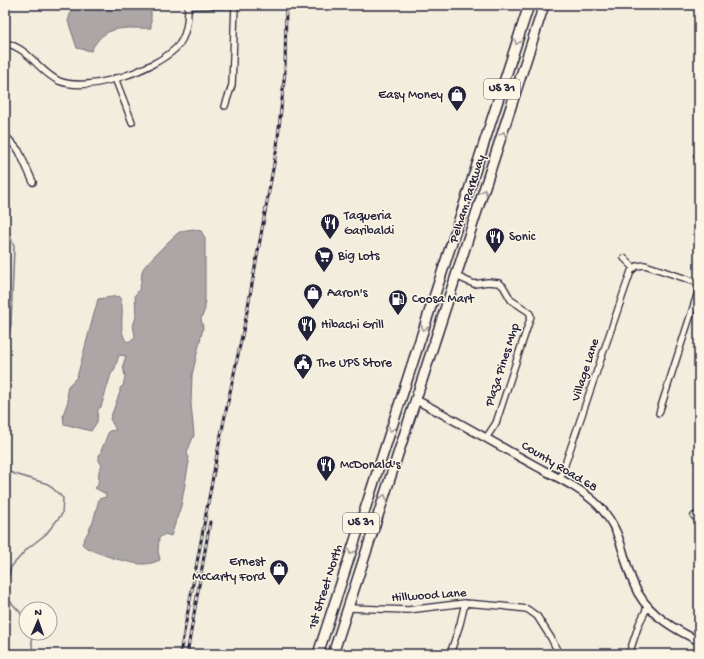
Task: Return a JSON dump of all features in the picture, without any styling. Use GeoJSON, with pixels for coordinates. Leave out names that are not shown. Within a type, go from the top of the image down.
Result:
{"type":"FeatureCollection","features":[{"type":"Feature","properties":{"kind":"main road","name":"Pelham Parkway"},"geometry":{"type":"LineString","coordinates":[[404,392],[529,5]]}},
{"type":"Feature","properties":{"kind":"main road","name":"Pelham Parkway"},"geometry":{"type":"LineString","coordinates":[[416,400],[544,5]]}},
{"type":"Feature","properties":{"kind":"main road"},"geometry":{"type":"LineString","coordinates":[[510,62],[525,66]]}},
{"type":"Feature","properties":{"kind":"main road"},"geometry":{"type":"LineString","coordinates":[[478,166],[491,171]]}},
{"type":"Feature","properties":{"kind":"main road"},"geometry":{"type":"LineString","coordinates":[[450,251],[463,254]]}},
{"type":"Feature","properties":{"kind":"main road"},"geometry":{"type":"LineString","coordinates":[[404,392],[416,400]]}},
{"type":"Feature","properties":{"kind":"main road","name":"1st Street North"},"geometry":{"type":"LineString","coordinates":[[318,654],[404,392]]}},
{"type":"Feature","properties":{"kind":"main road","name":"1st Street North"},"geometry":{"type":"LineString","coordinates":[[333,654],[416,400]]}},
{"type":"Feature","properties":{"kind":"main road"},"geometry":{"type":"LineString","coordinates":[[380,463],[393,468]]}},
{"type":"Feature","properties":{"kind":"main road"},"geometry":{"type":"LineString","coordinates":[[358,531],[372,534]]}},
{"type":"Feature","properties":{"kind":"main road"},"geometry":{"type":"LineString","coordinates":[[333,606],[348,608]]}},
{"type":"Feature","properties":{"kind":"street"},"geometry":{"type":"LineString","coordinates":[[5,43],[26,53],[52,77],[70,85],[85,85],[143,70],[176,48],[186,30],[188,6],[230,5]]}},
{"type":"Feature","properties":{"kind":"street"},"geometry":{"type":"LineString","coordinates":[[225,106],[232,85],[235,5]]}},
{"type":"Feature","properties":{"kind":"street"},"geometry":{"type":"LineString","coordinates":[[114,78],[132,122]]}},
{"type":"Feature","properties":{"kind":"street"},"geometry":{"type":"LineString","coordinates":[[5,134],[19,151],[33,182]]}},
{"type":"Feature","properties":{"kind":"street"},"geometry":{"type":"LineString","coordinates":[[624,258],[634,268],[645,265],[699,283]]}},
{"type":"Feature","properties":{"kind":"street","name":"Village Lane"},"geometry":{"type":"LineString","coordinates":[[560,479],[629,276],[634,268]]}},
{"type":"Feature","properties":{"kind":"street","name":"Plaza Pines Mhp"},"geometry":{"type":"LineString","coordinates":[[456,276],[474,284],[488,282],[499,283],[503,286],[511,300],[529,312],[531,316],[496,423],[486,438]]}},
{"type":"Feature","properties":{"kind":"street"},"geometry":{"type":"LineString","coordinates":[[659,413],[699,289]]}},
{"type":"Feature","properties":{"kind":"street","name":"County Road 68"},"geometry":{"type":"LineString","coordinates":[[416,400],[560,479],[592,500],[612,523],[622,543],[635,586],[648,606],[670,625],[699,641]]}},
{"type":"Feature","properties":{"kind":"street"},"geometry":{"type":"LineString","coordinates":[[694,516],[699,521]]}},
{"type":"Feature","properties":{"kind":"street"},"geometry":{"type":"LineString","coordinates":[[450,654],[465,604]]}},
{"type":"Feature","properties":{"kind":"street","name":"Hillwood Lane"},"geometry":{"type":"LineString","coordinates":[[348,608],[408,610],[465,604],[501,606],[531,611],[546,630],[559,654]]}},
{"type":"Feature","properties":{"kind":"street"},"geometry":{"type":"LineString","coordinates":[[629,654],[638,624],[648,606]]}},
{"type":"Feature","properties":{"kind":"shaded area"},"geometry":{"type":"Polygon","coordinates":[[[73,5],[151,5],[151,28],[116,29],[102,36],[96,42],[91,51],[77,48],[68,21],[73,5]]]}},
{"type":"Feature","properties":{"kind":"shaded area"},"geometry":{"type":"Polygon","coordinates":[[[193,229],[201,231],[205,238],[205,309],[201,319],[203,328],[192,375],[191,404],[194,435],[187,452],[189,462],[181,506],[171,536],[165,534],[159,538],[158,551],[160,560],[152,563],[138,564],[101,554],[82,544],[93,522],[99,499],[106,497],[106,494],[95,488],[98,485],[99,471],[102,465],[99,461],[99,456],[109,431],[116,430],[110,419],[120,392],[120,388],[123,386],[125,377],[123,365],[126,356],[119,355],[114,371],[111,374],[101,407],[98,409],[97,422],[91,431],[64,424],[63,415],[68,401],[68,386],[77,377],[98,299],[119,296],[122,307],[122,331],[124,337],[127,342],[134,339],[135,335],[133,326],[136,317],[135,295],[140,286],[143,269],[178,233],[193,229]]]}},
{"type":"Feature","properties":{"kind":"waterway"},"geometry":{"type":"LineString","coordinates":[[5,221],[14,247],[11,324],[5,351]]}},
{"type":"Feature","properties":{"kind":"waterway"},"geometry":{"type":"LineString","coordinates":[[5,471],[48,484],[63,498],[62,514],[46,534],[27,549],[11,567],[5,590]]}},
{"type":"Feature","properties":{"kind":"waterway"},"geometry":{"type":"LineString","coordinates":[[5,596],[18,610]]}},
{"type":"Feature","properties":{"kind":"waterway"},"geometry":{"type":"LineString","coordinates":[[32,641],[33,654]]}},
{"type":"Feature","properties":{"kind":"railway"},"geometry":{"type":"LineString","coordinates":[[180,654],[219,444],[246,317],[277,147],[285,71],[286,5]]}},
{"type":"Feature","properties":{"kind":"railway"},"geometry":{"type":"LineString","coordinates":[[187,654],[210,522]]}},
{"type":"Feature","properties":{"kind":"place","name":"Easy Money"},"geometry":{"type":"Point","coordinates":[457,112]}},
{"type":"Feature","properties":{"kind":"place","name":"Taqueria Garibaldi"},"geometry":{"type":"Point","coordinates":[330,240]}},
{"type":"Feature","properties":{"kind":"place","name":"Sonic"},"geometry":{"type":"Point","coordinates":[495,254]}},
{"type":"Feature","properties":{"kind":"place","name":"Big Lots"},"geometry":{"type":"Point","coordinates":[324,273]}},
{"type":"Feature","properties":{"kind":"place","name":"Aaron's"},"geometry":{"type":"Point","coordinates":[313,310]}},
{"type":"Feature","properties":{"kind":"place","name":"Coosa Mart"},"geometry":{"type":"Point","coordinates":[398,316]}},
{"type":"Feature","properties":{"kind":"place","name":"Hibachi Grill"},"geometry":{"type":"Point","coordinates":[307,342]}},
{"type":"Feature","properties":{"kind":"place","name":"The UPS Store"},"geometry":{"type":"Point","coordinates":[303,380]}},
{"type":"Feature","properties":{"kind":"place","name":"McDonald's"},"geometry":{"type":"Point","coordinates":[326,482]}},
{"type":"Feature","properties":{"kind":"place","name":"Ernest McCarty Ford"},"geometry":{"type":"Point","coordinates":[279,586]}}]}
